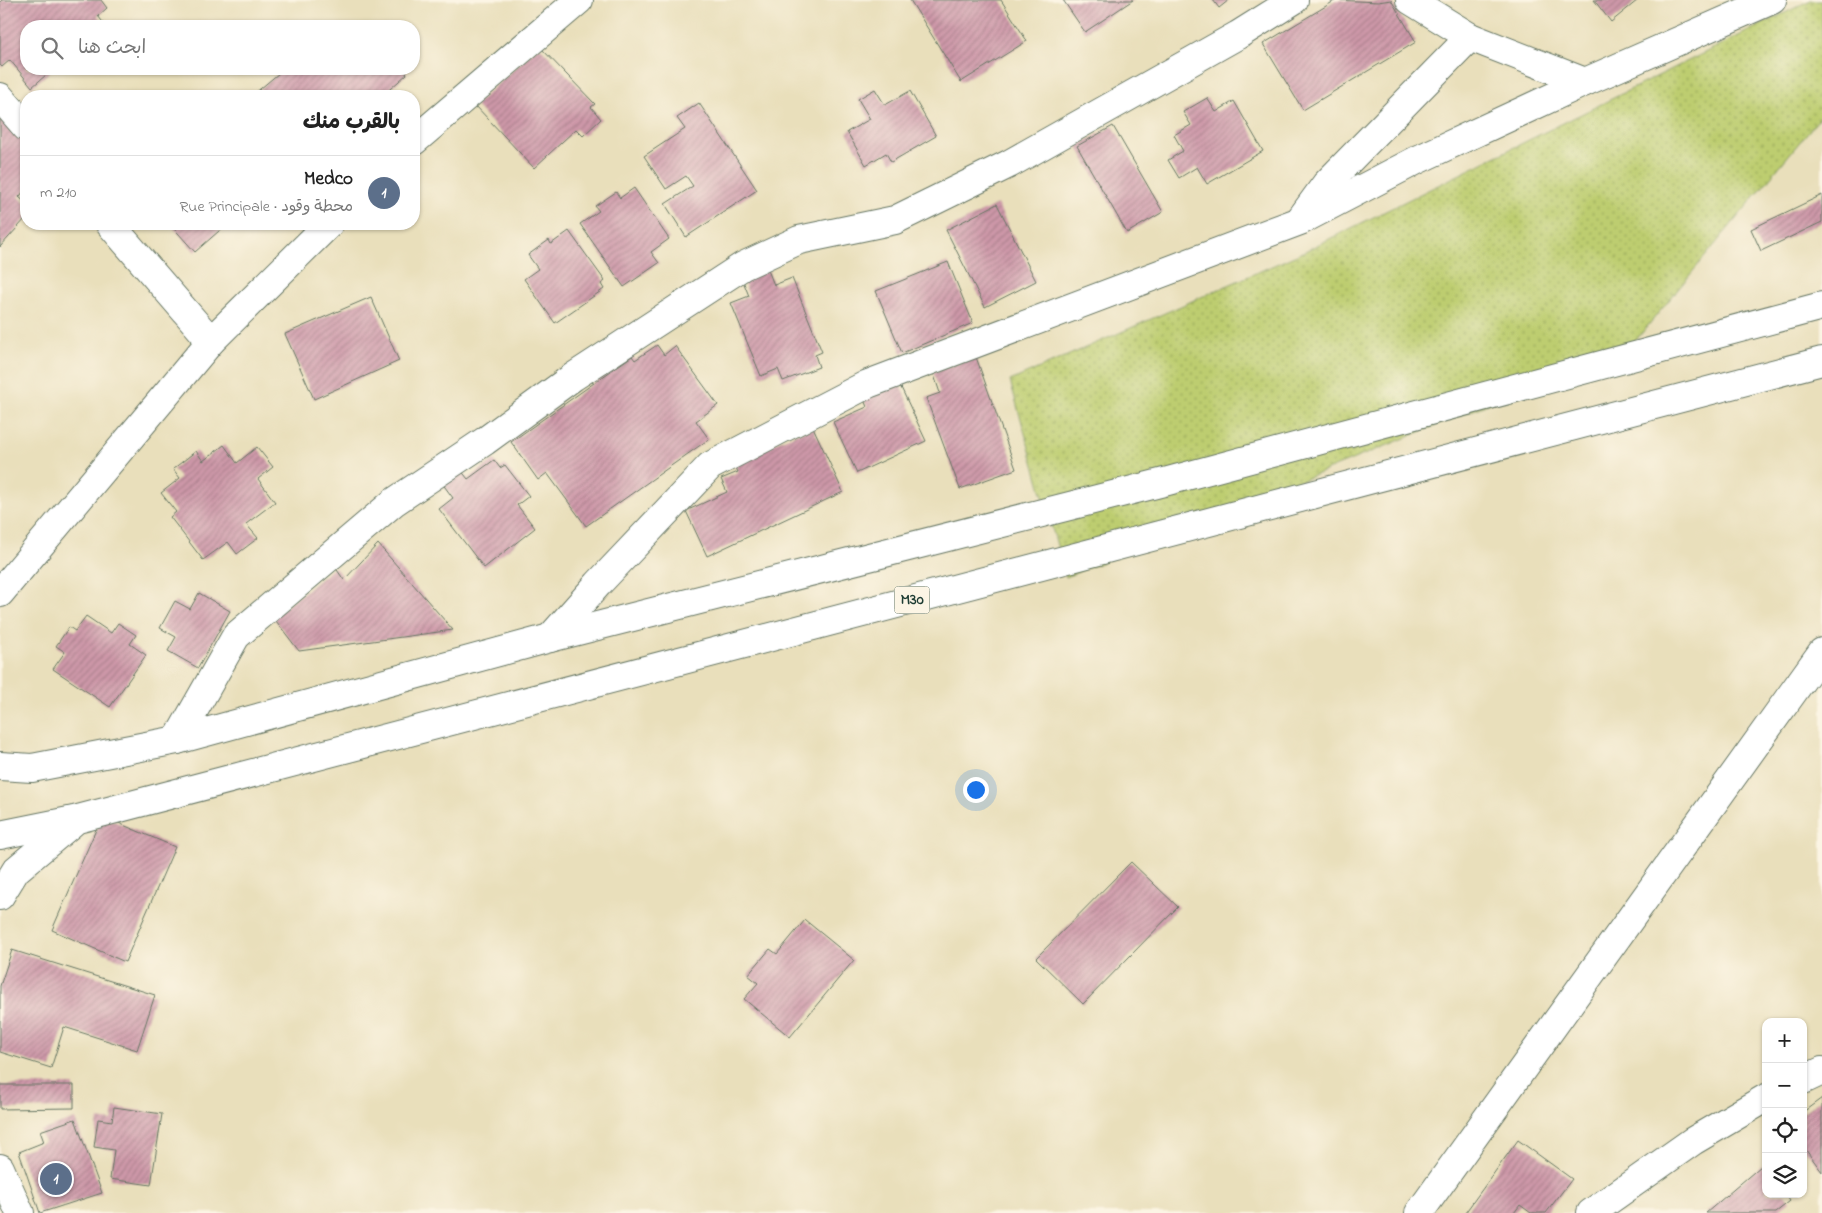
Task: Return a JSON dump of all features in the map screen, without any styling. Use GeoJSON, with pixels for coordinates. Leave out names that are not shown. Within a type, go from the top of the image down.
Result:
{"type":"FeatureCollection","features":[{"type":"Feature","properties":{"kind":"main road"},"geometry":{"type":"LineString","coordinates":[[420,136],[579,0]]}},
{"type":"Feature","properties":{"kind":"main road"},"geometry":{"type":"LineString","coordinates":[[177,740],[236,636],[394,502],[485,441],[573,377],[743,266],[799,240],[895,220],[1009,164],[1238,35],[1294,0]]}},
{"type":"Feature","properties":{"kind":"main road"},"geometry":{"type":"LineString","coordinates":[[1410,0],[1470,37],[1585,82]]}},
{"type":"Feature","properties":{"kind":"main road"},"geometry":{"type":"LineString","coordinates":[[550,638],[598,584],[710,466],[868,384],[1300,221],[1418,160],[1585,82],[1772,0]]}},
{"type":"Feature","properties":{"kind":"main road"},"geometry":{"type":"LineString","coordinates":[[1300,221],[1326,184],[1470,37]]}},
{"type":"Feature","properties":{"kind":"main road"},"geometry":{"type":"LineString","coordinates":[[0,97],[20,120]]}},
{"type":"Feature","properties":{"kind":"main road"},"geometry":{"type":"LineString","coordinates":[[115,230],[211,341]]}},
{"type":"Feature","properties":{"kind":"main road"},"geometry":{"type":"LineString","coordinates":[[0,593],[211,341],[323,230]]}},
{"type":"Feature","properties":{"kind":"main road"},"geometry":{"type":"LineString","coordinates":[[0,766],[32,768],[177,740],[550,638],[1168,481],[1822,306]]}},
{"type":"Feature","properties":{"kind":"main road","name":"M30"},"geometry":{"type":"LineString","coordinates":[[0,835],[74,820],[1822,360]]}},
{"type":"Feature","properties":{"kind":"main road"},"geometry":{"type":"LineString","coordinates":[[1419,1213],[1822,652]]}},
{"type":"Feature","properties":{"kind":"main road"},"geometry":{"type":"LineString","coordinates":[[0,896],[16,870],[74,820]]}},
{"type":"Feature","properties":{"kind":"main road"},"geometry":{"type":"LineString","coordinates":[[1807,1078],[1822,1071]]}},
{"type":"Feature","properties":{"kind":"main road"},"geometry":{"type":"LineString","coordinates":[[1591,1213],[1693,1141],[1762,1100]]}},
{"type":"Feature","properties":{"kind":"main road"},"geometry":{"type":"LineString","coordinates":[[0,1168],[20,1213]]}},
{"type":"Feature","properties":{"kind":"green space"},"geometry":{"type":"Polygon","coordinates":[[[1811,0],[1822,0],[1822,115],[1632,345],[1066,577],[1010,381],[1299,254],[1811,0]]]}},
{"type":"Feature","properties":{"kind":"building"},"geometry":{"type":"Polygon","coordinates":[[[2,0],[101,0],[107,8],[98,16],[101,20],[20,20],[20,72],[10,60],[2,67],[0,65],[0,2],[2,0]]]}},
{"type":"Feature","properties":{"kind":"building"},"geometry":{"type":"Polygon","coordinates":[[[910,0],[1001,0],[1027,41],[961,82],[910,0]]]}},
{"type":"Feature","properties":{"kind":"building"},"geometry":{"type":"Polygon","coordinates":[[[1063,0],[1133,0],[1085,32],[1063,0]]]}},
{"type":"Feature","properties":{"kind":"building"},"geometry":{"type":"Polygon","coordinates":[[[1213,0],[1229,0],[1219,8],[1213,0]]]}},
{"type":"Feature","properties":{"kind":"building"},"geometry":{"type":"Polygon","coordinates":[[[1336,0],[1378,2],[1391,0],[1416,42],[1303,110],[1263,44],[1336,0]]]}},
{"type":"Feature","properties":{"kind":"building"},"geometry":{"type":"Polygon","coordinates":[[[1594,0],[1638,0],[1611,22],[1594,0]]]}},
{"type":"Feature","properties":{"kind":"building"},"geometry":{"type":"Polygon","coordinates":[[[539,46],[595,104],[591,107],[601,119],[583,136],[576,129],[534,168],[475,105],[539,46]]]}},
{"type":"Feature","properties":{"kind":"building"},"geometry":{"type":"Polygon","coordinates":[[[22,75],[46,75],[32,87],[22,75]]]}},
{"type":"Feature","properties":{"kind":"building"},"geometry":{"type":"Polygon","coordinates":[[[277,75],[406,75],[389,90],[259,90],[277,75]]]}},
{"type":"Feature","properties":{"kind":"building"},"geometry":{"type":"Polygon","coordinates":[[[875,89],[885,105],[910,91],[936,136],[891,162],[886,153],[866,165],[847,132],[870,119],[858,99],[875,89]]]}},
{"type":"Feature","properties":{"kind":"building"},"geometry":{"type":"Polygon","coordinates":[[[1207,98],[1216,112],[1234,101],[1263,151],[1207,184],[1197,167],[1179,178],[1168,160],[1183,151],[1174,135],[1191,125],[1183,112],[1207,98]]]}},
{"type":"Feature","properties":{"kind":"building"},"geometry":{"type":"Polygon","coordinates":[[[699,103],[757,190],[686,237],[665,204],[693,186],[686,176],[666,189],[644,156],[685,129],[677,118],[699,103]]]}},
{"type":"Feature","properties":{"kind":"building"},"geometry":{"type":"Polygon","coordinates":[[[0,113],[20,131],[20,225],[0,247],[0,113]]]}},
{"type":"Feature","properties":{"kind":"building"},"geometry":{"type":"Polygon","coordinates":[[[1113,126],[1163,212],[1127,233],[1077,146],[1113,126]]]}},
{"type":"Feature","properties":{"kind":"building"},"geometry":{"type":"Polygon","coordinates":[[[634,188],[669,239],[651,252],[659,263],[624,287],[580,224],[599,211],[595,206],[616,192],[620,198],[634,188]]]}},
{"type":"Feature","properties":{"kind":"building"},"geometry":{"type":"Polygon","coordinates":[[[1822,195],[1822,222],[1761,251],[1751,229],[1822,195]]]}},
{"type":"Feature","properties":{"kind":"building"},"geometry":{"type":"Polygon","coordinates":[[[997,204],[1036,281],[985,307],[946,230],[997,204]]]}},
{"type":"Feature","properties":{"kind":"building"},"geometry":{"type":"Polygon","coordinates":[[[175,230],[220,230],[195,252],[175,230]]]}},
{"type":"Feature","properties":{"kind":"building"},"geometry":{"type":"Polygon","coordinates":[[[569,231],[605,281],[601,284],[604,289],[555,323],[524,279],[538,269],[528,255],[549,240],[551,244],[569,231]]]}},
{"type":"Feature","properties":{"kind":"building"},"geometry":{"type":"Polygon","coordinates":[[[948,262],[973,323],[902,353],[876,291],[948,262]]]}},
{"type":"Feature","properties":{"kind":"building"},"geometry":{"type":"Polygon","coordinates":[[[768,270],[774,285],[792,278],[822,352],[815,355],[819,367],[783,381],[778,369],[761,376],[731,303],[749,296],[743,281],[768,270]]]}},
{"type":"Feature","properties":{"kind":"building"},"geometry":{"type":"Polygon","coordinates":[[[371,297],[399,361],[314,399],[285,334],[371,297]]]}},
{"type":"Feature","properties":{"kind":"building"},"geometry":{"type":"Polygon","coordinates":[[[657,345],[664,355],[675,346],[718,405],[696,421],[709,439],[586,526],[547,473],[538,480],[511,442],[632,356],[635,360],[657,345]]]}},
{"type":"Feature","properties":{"kind":"building"},"geometry":{"type":"Polygon","coordinates":[[[976,357],[1016,469],[960,489],[926,398],[940,393],[933,372],[976,357]]]}},
{"type":"Feature","properties":{"kind":"building"},"geometry":{"type":"Polygon","coordinates":[[[898,381],[926,441],[857,473],[833,422],[867,407],[863,397],[898,381]]]}},
{"type":"Feature","properties":{"kind":"building"},"geometry":{"type":"Polygon","coordinates":[[[813,427],[843,492],[707,556],[686,511],[727,492],[721,479],[738,472],[732,460],[813,427]]]}},
{"type":"Feature","properties":{"kind":"building"},"geometry":{"type":"Polygon","coordinates":[[[224,445],[237,463],[257,447],[273,467],[258,479],[275,502],[246,524],[258,538],[237,554],[228,542],[203,560],[170,517],[176,512],[161,493],[180,478],[173,469],[196,451],[203,461],[224,445]]]}},
{"type":"Feature","properties":{"kind":"building"},"geometry":{"type":"Polygon","coordinates":[[[494,460],[500,468],[505,465],[529,496],[517,505],[535,528],[484,568],[439,509],[453,498],[442,483],[460,469],[468,479],[494,460]]]}},
{"type":"Feature","properties":{"kind":"building"},"geometry":{"type":"Polygon","coordinates":[[[378,544],[453,630],[299,651],[273,617],[335,567],[344,580],[378,544]]]}},
{"type":"Feature","properties":{"kind":"building"},"geometry":{"type":"Polygon","coordinates":[[[199,593],[230,611],[198,668],[168,651],[176,637],[160,628],[175,601],[190,609],[199,593]]]}},
{"type":"Feature","properties":{"kind":"building"},"geometry":{"type":"Polygon","coordinates":[[[86,616],[111,633],[118,623],[136,635],[130,644],[146,655],[110,707],[53,669],[65,652],[56,646],[69,627],[75,631],[86,616]]]}},
{"type":"Feature","properties":{"kind":"building"},"geometry":{"type":"Polygon","coordinates":[[[102,816],[175,847],[125,962],[52,930],[102,816]]]}},
{"type":"Feature","properties":{"kind":"building"},"geometry":{"type":"Polygon","coordinates":[[[1131,862],[1178,907],[1083,1004],[1036,958],[1131,862]]]}},
{"type":"Feature","properties":{"kind":"building"},"geometry":{"type":"Polygon","coordinates":[[[805,920],[854,960],[790,1037],[744,999],[758,983],[748,975],[770,949],[777,954],[805,920]]]}},
{"type":"Feature","properties":{"kind":"building"},"geometry":{"type":"Polygon","coordinates":[[[12,950],[155,995],[137,1050],[64,1027],[51,1068],[0,1052],[0,986],[12,950]]]}},
{"type":"Feature","properties":{"kind":"building"},"geometry":{"type":"Polygon","coordinates":[[[0,1085],[74,1085],[74,1108],[0,1109],[0,1085]]]}},
{"type":"Feature","properties":{"kind":"building"},"geometry":{"type":"Polygon","coordinates":[[[1822,1098],[1822,1172],[1807,1151],[1807,1109],[1822,1098]]]}},
{"type":"Feature","properties":{"kind":"building"},"geometry":{"type":"Polygon","coordinates":[[[114,1107],[162,1114],[151,1185],[110,1179],[114,1150],[94,1147],[98,1119],[112,1121],[114,1107]]]}},
{"type":"Feature","properties":{"kind":"building"},"geometry":{"type":"Polygon","coordinates":[[[75,1119],[102,1193],[40,1213],[19,1152],[44,1142],[40,1131],[75,1119]]]}},
{"type":"Feature","properties":{"kind":"building"},"geometry":{"type":"Polygon","coordinates":[[[1518,1140],[1572,1179],[1546,1213],[1531,1213],[1520,1205],[1514,1213],[1465,1213],[1518,1140]]]}},
{"type":"Feature","properties":{"kind":"building"},"geometry":{"type":"Polygon","coordinates":[[[1761,1166],[1762,1198],[1788,1198],[1790,1201],[1775,1213],[1706,1213],[1761,1166]]]}},
{"type":"Feature","properties":{"kind":"place","name":"Medco"},"geometry":{"type":"Point","coordinates":[56,1179]}}]}
